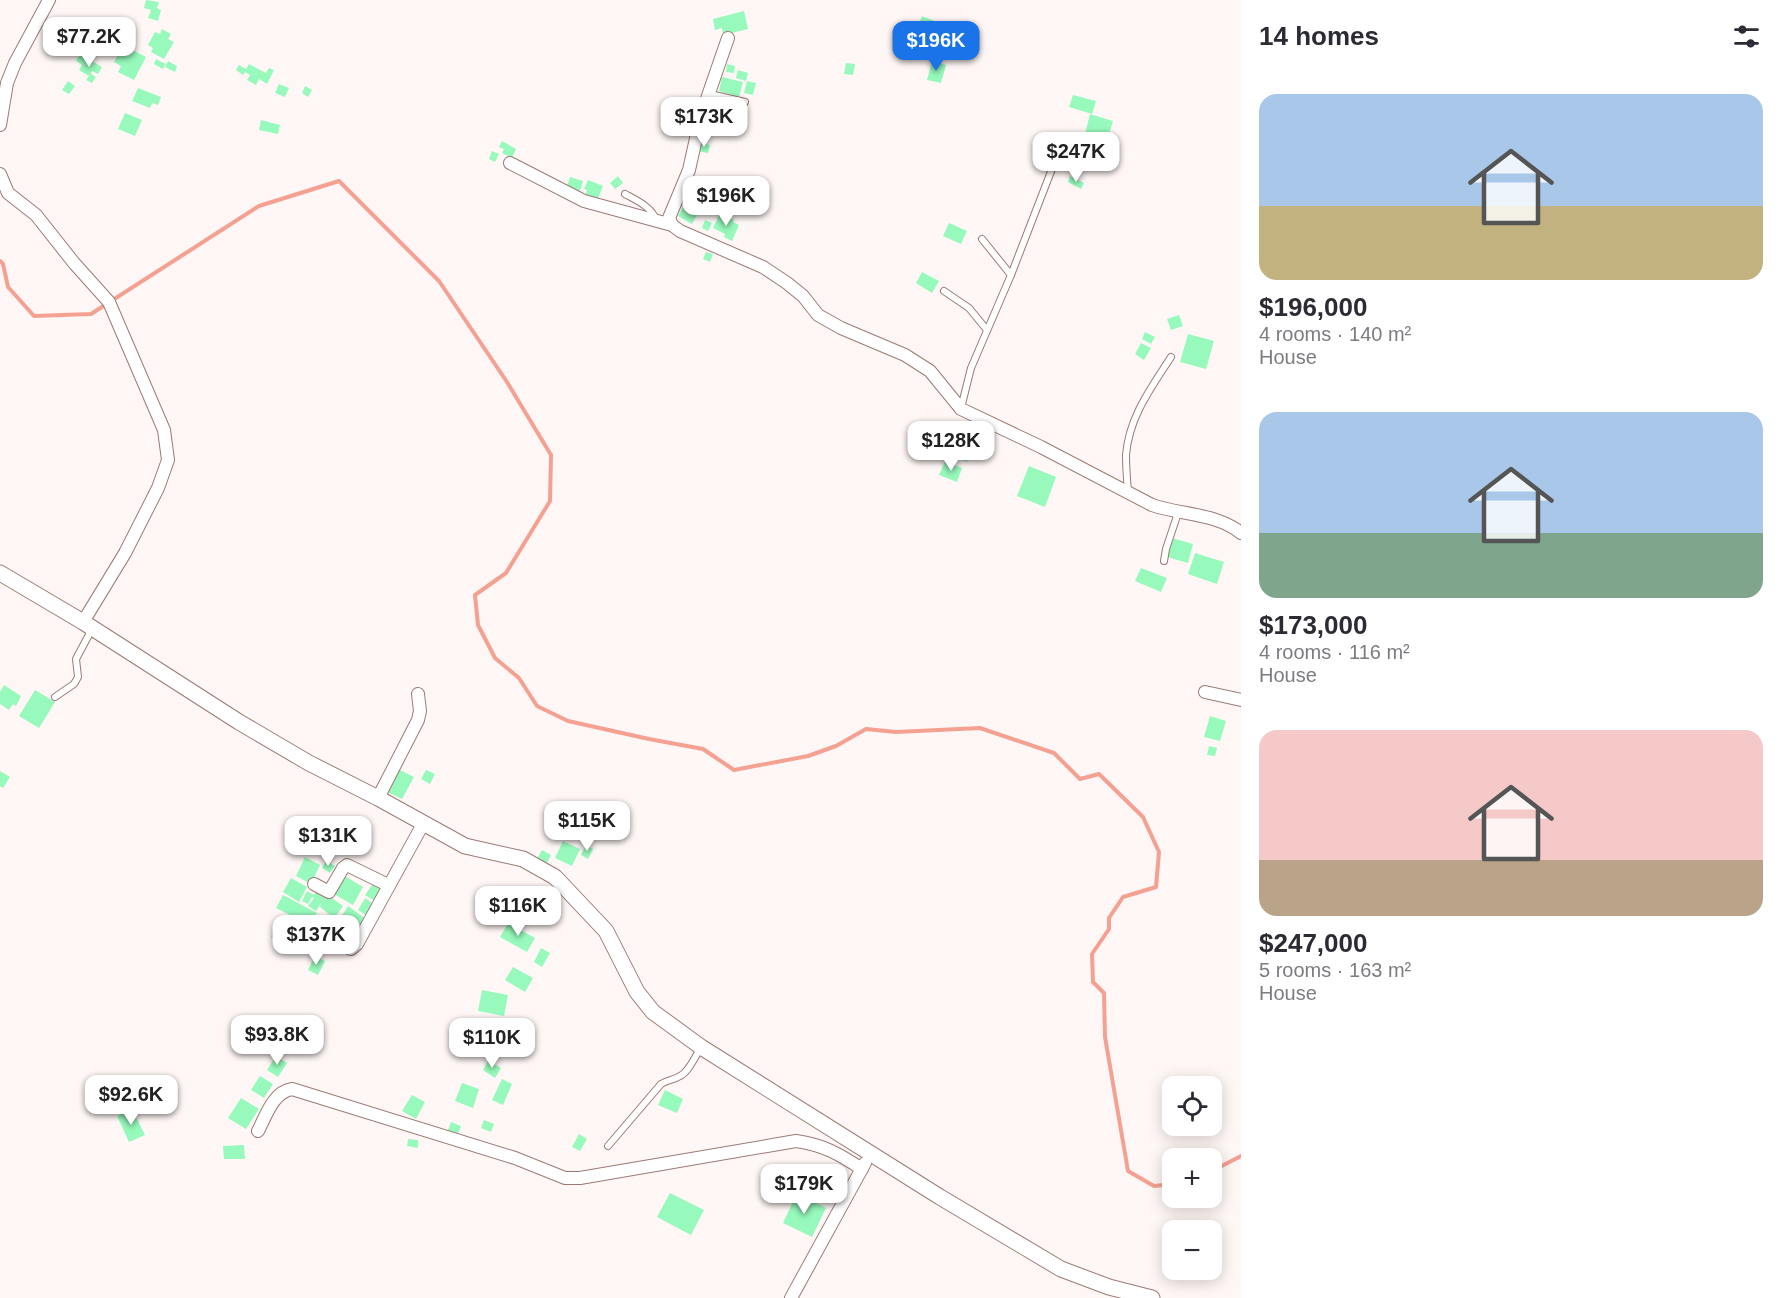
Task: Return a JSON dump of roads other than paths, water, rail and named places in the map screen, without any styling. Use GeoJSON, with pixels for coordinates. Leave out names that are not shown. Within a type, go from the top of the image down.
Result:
{"type":"FeatureCollection","features":[{"type":"Feature","properties":{"kind":"street"},"geometry":{"type":"LineString","coordinates":[[0,125],[7,83],[15,63],[49,0]]}},
{"type":"Feature","properties":{"kind":"street"},"geometry":{"type":"LineString","coordinates":[[672,225],[669,218],[689,170],[701,116],[728,38]]}},
{"type":"Feature","properties":{"kind":"street"},"geometry":{"type":"LineString","coordinates":[[510,163],[584,201],[672,225],[680,231],[763,267],[795,290],[818,315],[840,328],[905,355],[930,371],[961,409],[1041,447],[1152,505],[1178,513],[1217,519],[1241,533]]}},
{"type":"Feature","properties":{"kind":"street"},"geometry":{"type":"LineString","coordinates":[[0,174],[8,193],[36,215],[109,302],[164,430],[168,460],[158,488],[87,625]]}},
{"type":"Feature","properties":{"kind":"street"},"geometry":{"type":"LineString","coordinates":[[0,573],[309,763],[465,846],[523,859],[555,877],[606,931],[637,992],[653,1012],[701,1047],[869,1153],[1061,1269],[1109,1287],[1152,1298]]}},
{"type":"Feature","properties":{"kind":"street"},"geometry":{"type":"LineString","coordinates":[[1205,692],[1241,700]]}},
{"type":"Feature","properties":{"kind":"street"},"geometry":{"type":"LineString","coordinates":[[378,798],[418,720],[420,711],[418,694]]}},
{"type":"Feature","properties":{"kind":"street"},"geometry":{"type":"LineString","coordinates":[[309,930],[351,949],[360,939],[423,824]]}},
{"type":"Feature","properties":{"kind":"street"},"geometry":{"type":"LineString","coordinates":[[314,884],[329,892],[347,865],[388,885]]}},
{"type":"Feature","properties":{"kind":"street"},"geometry":{"type":"LineString","coordinates":[[258,1131],[276,1097],[284,1090],[292,1089],[515,1158],[565,1178],[580,1178],[796,1141],[816,1144],[833,1151],[862,1169]]}},
{"type":"Feature","properties":{"kind":"street"},"geometry":{"type":"LineString","coordinates":[[791,1298],[869,1153]]}},
{"type":"Feature","properties":{"kind":"lane"},"geometry":{"type":"LineString","coordinates":[[710,94],[745,102]]}},
{"type":"Feature","properties":{"kind":"lane"},"geometry":{"type":"LineString","coordinates":[[961,409],[971,368],[1011,275],[1052,169]]}},
{"type":"Feature","properties":{"kind":"lane"},"geometry":{"type":"LineString","coordinates":[[625,194],[647,207],[654,214],[656,221]]}},
{"type":"Feature","properties":{"kind":"lane"},"geometry":{"type":"LineString","coordinates":[[982,239],[1011,275]]}},
{"type":"Feature","properties":{"kind":"lane"},"geometry":{"type":"LineString","coordinates":[[944,291],[969,308],[987,330]]}},
{"type":"Feature","properties":{"kind":"lane"},"geometry":{"type":"LineString","coordinates":[[1128,493],[1126,454],[1132,426],[1144,398],[1171,357]]}},
{"type":"Feature","properties":{"kind":"lane"},"geometry":{"type":"LineString","coordinates":[[1164,561],[1178,513]]}},
{"type":"Feature","properties":{"kind":"lane"},"geometry":{"type":"LineString","coordinates":[[56,697],[74,684],[78,677],[76,658],[87,625]]}},
{"type":"Feature","properties":{"kind":"lane"},"geometry":{"type":"LineString","coordinates":[[328,919],[360,939]]}},
{"type":"Feature","properties":{"kind":"lane"},"geometry":{"type":"LineString","coordinates":[[608,1146],[661,1084],[685,1072],[701,1047]]}},
{"type":"Feature","properties":{"kind":"waterway"},"geometry":{"type":"LineString","coordinates":[[0,261],[3,264],[8,287],[34,316],[91,314],[259,206],[339,181],[439,281],[507,382],[551,455],[550,501],[506,573],[475,595],[478,625],[495,658],[519,678],[537,706],[568,721],[703,749],[734,770],[808,756],[836,746],[866,729],[896,732],[980,728],[1054,753],[1080,779],[1099,774],[1143,817],[1159,852],[1156,887],[1123,897],[1109,918],[1109,929],[1092,954],[1093,982],[1104,993],[1105,1037],[1128,1171],[1154,1186],[1162,1185]]}},
{"type":"Feature","properties":{"kind":"waterway"},"geometry":{"type":"LineString","coordinates":[[1222,1166],[1241,1156]]}}]}
